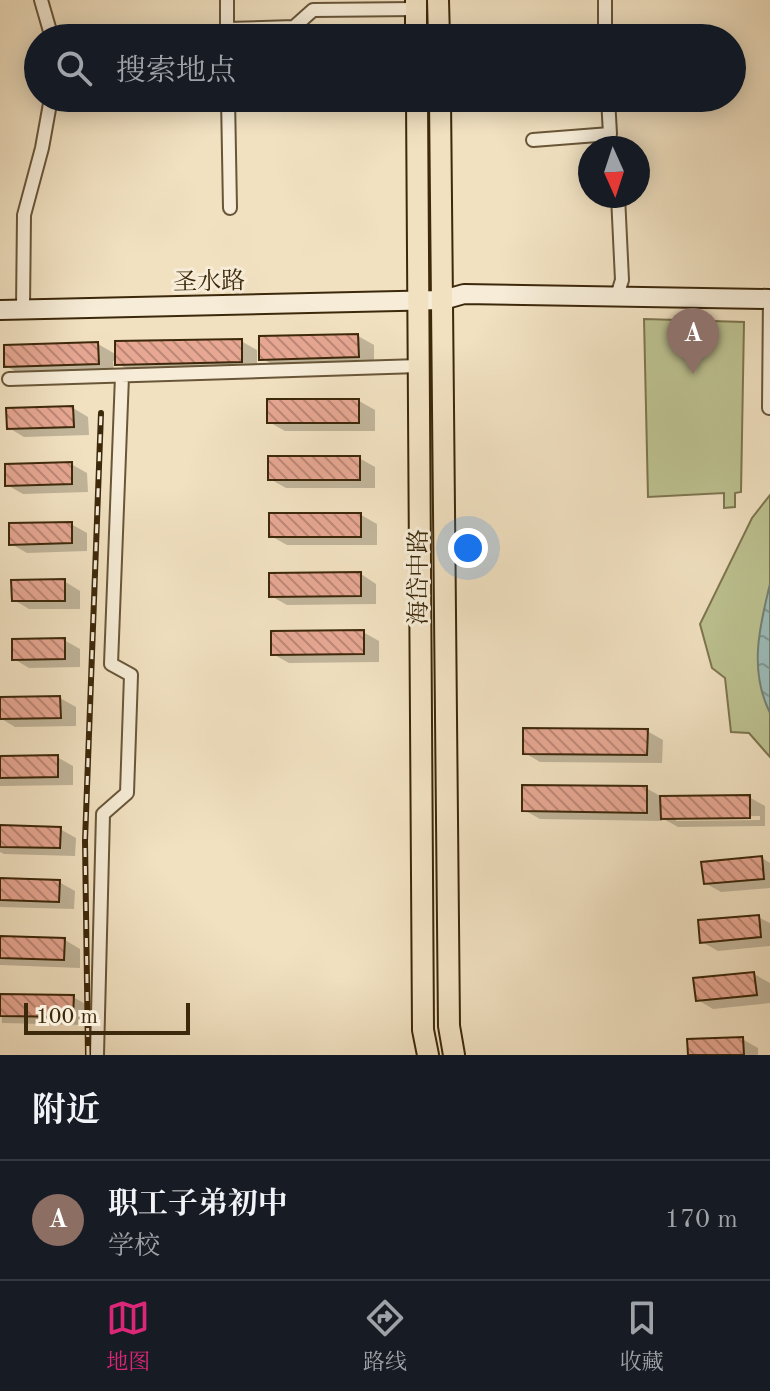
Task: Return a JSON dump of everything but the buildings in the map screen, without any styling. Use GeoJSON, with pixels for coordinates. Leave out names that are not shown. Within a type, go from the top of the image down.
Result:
{"type":"FeatureCollection","features":[{"type":"Feature","properties":{"kind":"main road"},"geometry":{"type":"LineString","coordinates":[[438,0],[439,24]]}},
{"type":"Feature","properties":{"kind":"main road","name":"海岱中路"},"geometry":{"type":"LineString","coordinates":[[417,112],[423,1030],[428,1055]]}},
{"type":"Feature","properties":{"kind":"main road","name":"海岱中路"},"geometry":{"type":"LineString","coordinates":[[440,112],[448,965],[449,1026],[454,1055]]}},
{"type":"Feature","properties":{"kind":"street"},"geometry":{"type":"LineString","coordinates":[[41,0],[48,24]]}},
{"type":"Feature","properties":{"kind":"street"},"geometry":{"type":"LineString","coordinates":[[227,0],[227,24]]}},
{"type":"Feature","properties":{"kind":"street"},"geometry":{"type":"LineString","coordinates":[[605,0],[605,24]]}},
{"type":"Feature","properties":{"kind":"street"},"geometry":{"type":"LineString","coordinates":[[296,24],[310,5],[416,5]]}},
{"type":"Feature","properties":{"kind":"street"},"geometry":{"type":"LineString","coordinates":[[23,309],[24,215],[48,112]]}},
{"type":"Feature","properties":{"kind":"street"},"geometry":{"type":"LineString","coordinates":[[228,112],[230,208]]}},
{"type":"Feature","properties":{"kind":"street"},"geometry":{"type":"LineString","coordinates":[[533,140],[610,134],[609,112]]}},
{"type":"Feature","properties":{"kind":"street"},"geometry":{"type":"LineString","coordinates":[[617,296],[622,280],[619,208]]}},
{"type":"Feature","properties":{"kind":"street","name":"圣水路"},"geometry":{"type":"LineString","coordinates":[[0,310],[443,300],[464,294],[770,298]]}},
{"type":"Feature","properties":{"kind":"street"},"geometry":{"type":"LineString","coordinates":[[769,408],[770,298]]}},
{"type":"Feature","properties":{"kind":"street"},"geometry":{"type":"LineString","coordinates":[[9,379],[419,366]]}},
{"type":"Feature","properties":{"kind":"street"},"geometry":{"type":"LineString","coordinates":[[97,1055],[103,814],[127,793],[128,778],[131,675],[111,664],[122,376]]}},
{"type":"Feature","properties":{"kind":"green space"},"geometry":{"type":"Polygon","coordinates":[[[644,319],[744,322],[741,492],[735,493],[735,507],[724,508],[724,493],[648,497],[644,319]]]}},
{"type":"Feature","properties":{"kind":"green space"},"geometry":{"type":"Polygon","coordinates":[[[770,495],[770,757],[749,733],[731,732],[725,678],[712,668],[700,624],[752,518],[770,495]]]}},
{"type":"Feature","properties":{"kind":"water"},"geometry":{"type":"Polygon","coordinates":[[[770,584],[770,713],[760,681],[758,649],[770,584]]]}},
{"type":"Feature","properties":{"kind":"railway"},"geometry":{"type":"LineString","coordinates":[[88,1055],[85,841],[101,413]]}},
{"type":"Feature","properties":{"kind":"place","name":"职工子弟初中"},"geometry":{"type":"Point","coordinates":[693,374]}}]}
